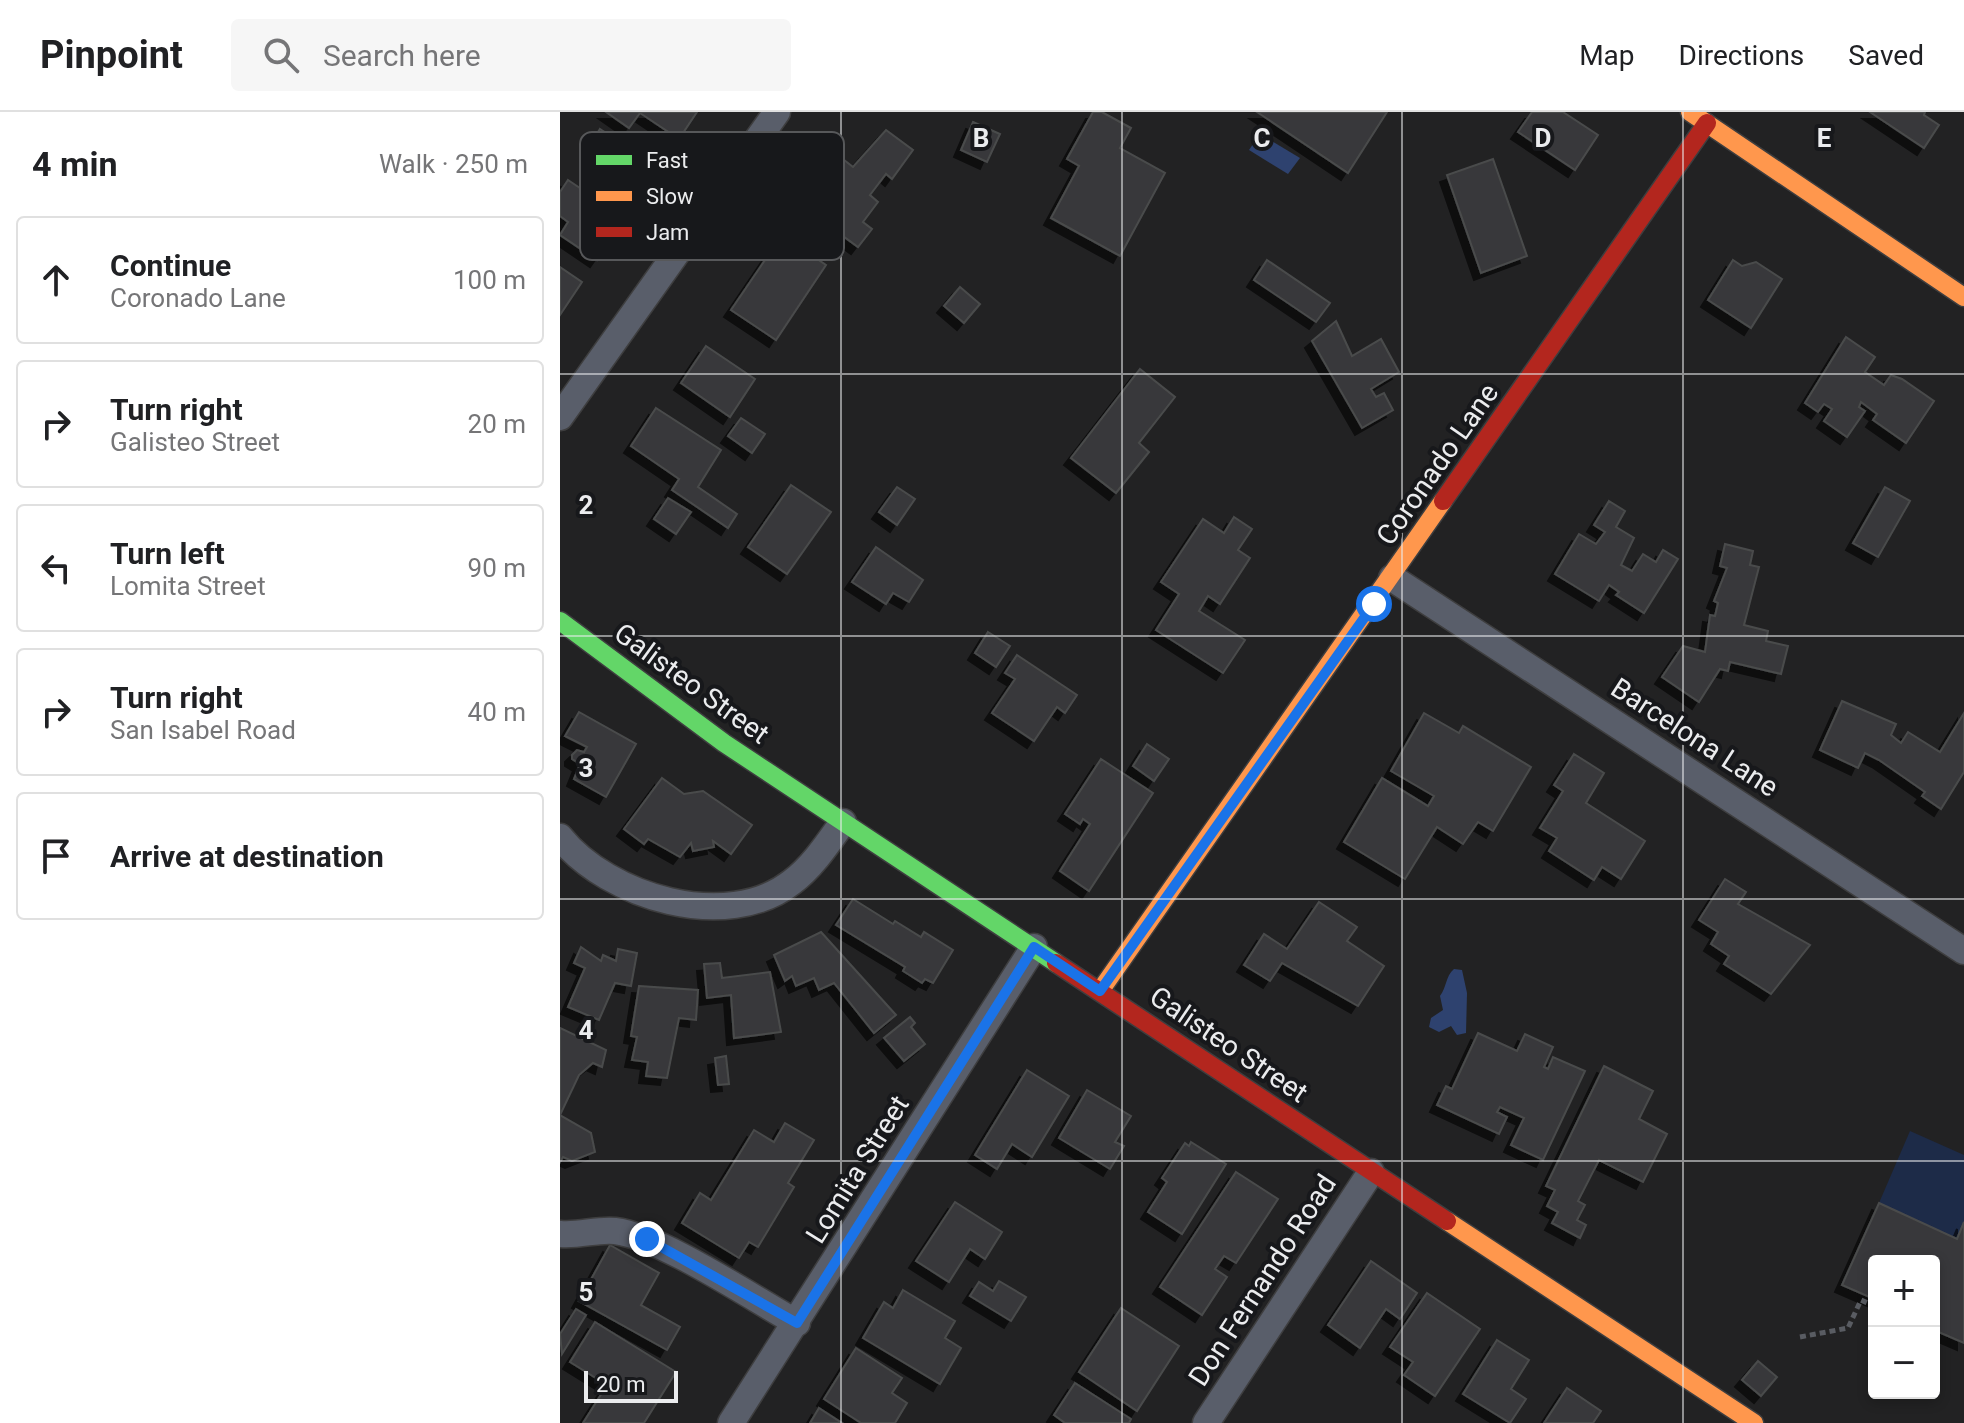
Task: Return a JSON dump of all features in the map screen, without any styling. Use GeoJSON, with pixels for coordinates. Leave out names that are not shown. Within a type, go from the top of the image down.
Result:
{"type":"FeatureCollection","features":[{"type":"Feature","properties":{"kind":"street"},"geometry":{"type":"LineString","coordinates":[[763,132],[777,112]]}},
{"type":"Feature","properties":{"kind":"street"},"geometry":{"type":"LineString","coordinates":[[1690,112],[1964,297]]}},
{"type":"Feature","properties":{"kind":"street","name":"Coronado Lane"},"geometry":{"type":"LineString","coordinates":[[1100,991],[1392,578],[1707,123]]}},
{"type":"Feature","properties":{"kind":"street"},"geometry":{"type":"LineString","coordinates":[[560,417],[672,260]]}},
{"type":"Feature","properties":{"kind":"street","name":"Barcelona Lane"},"geometry":{"type":"LineString","coordinates":[[1392,578],[1964,951]]}},
{"type":"Feature","properties":{"kind":"street","name":"Galisteo Street"},"geometry":{"type":"LineString","coordinates":[[560,621],[724,743],[1754,1423]]}},
{"type":"Feature","properties":{"kind":"street"},"geometry":{"type":"LineString","coordinates":[[563,847],[624,886],[650,897],[688,905],[727,907],[763,898],[792,883],[822,851],[843,822]]}},
{"type":"Feature","properties":{"kind":"street","name":"Lomita Street"},"geometry":{"type":"LineString","coordinates":[[731,1423],[1034,947]]}},
{"type":"Feature","properties":{"kind":"street","name":"Don Fernando Road"},"geometry":{"type":"LineString","coordinates":[[1206,1423],[1371,1172]]}},
{"type":"Feature","properties":{"kind":"street"},"geometry":{"type":"LineString","coordinates":[[560,1234],[581,1236],[617,1231],[647,1239],[797,1323]]}},
{"type":"Feature","properties":{"kind":"path"},"geometry":{"type":"LineString","coordinates":[[1800,1337],[1848,1328],[1861,1300],[1868,1303]]}},
{"type":"Feature","properties":{"kind":"shaded area"},"geometry":{"type":"Polygon","coordinates":[[[1260,134],[1300,158],[1288,174],[1249,150],[1260,134]]]}},
{"type":"Feature","properties":{"kind":"shaded area"},"geometry":{"type":"Polygon","coordinates":[[[1454,969],[1462,970],[1467,993],[1466,1033],[1457,1035],[1451,1026],[1439,1032],[1429,1027],[1431,1018],[1443,1010],[1440,996],[1454,969]]]}},
{"type":"Feature","properties":{"kind":"shaded area"},"geometry":{"type":"Polygon","coordinates":[[[1910,1131],[1964,1155],[1964,1222],[1957,1239],[1879,1203],[1910,1131]]]}},
{"type":"Feature","properties":{"kind":"building"},"geometry":{"type":"Polygon","coordinates":[[[606,112],[697,112],[684,132],[668,132],[640,113],[629,128],[606,112]]]}},
{"type":"Feature","properties":{"kind":"building"},"geometry":{"type":"Polygon","coordinates":[[[1093,112],[1102,112],[1131,128],[1120,148],[1165,173],[1120,256],[1051,218],[1079,166],[1067,159],[1093,112]]]}},
{"type":"Feature","properties":{"kind":"building"},"geometry":{"type":"Polygon","coordinates":[[[1257,112],[1387,112],[1348,173],[1257,112]]]}},
{"type":"Feature","properties":{"kind":"building"},"geometry":{"type":"Polygon","coordinates":[[[1532,112],[1563,112],[1598,135],[1575,170],[1518,132],[1532,112]]]}},
{"type":"Feature","properties":{"kind":"building"},"geometry":{"type":"Polygon","coordinates":[[[1870,112],[1925,112],[1924,115],[1939,125],[1924,148],[1870,112]]]}},
{"type":"Feature","properties":{"kind":"building"},"geometry":{"type":"Polygon","coordinates":[[[973,122],[1000,134],[987,162],[961,150],[973,122]]]}},
{"type":"Feature","properties":{"kind":"building"},"geometry":{"type":"Polygon","coordinates":[[[886,130],[913,150],[892,179],[886,174],[870,195],[878,202],[863,222],[872,229],[858,247],[844,237],[844,160],[853,167],[886,130]]]}},
{"type":"Feature","properties":{"kind":"building"},"geometry":{"type":"Polygon","coordinates":[[[1493,159],[1527,256],[1481,273],[1447,175],[1493,159]]]}},
{"type":"Feature","properties":{"kind":"building"},"geometry":{"type":"Polygon","coordinates":[[[568,180],[580,188],[580,249],[560,235],[568,222],[560,216],[560,192],[568,180]]]}},
{"type":"Feature","properties":{"kind":"building"},"geometry":{"type":"Polygon","coordinates":[[[765,260],[819,260],[826,265],[776,340],[731,310],[765,260]]]}},
{"type":"Feature","properties":{"kind":"building"},"geometry":{"type":"Polygon","coordinates":[[[1267,260],[1330,303],[1316,322],[1254,280],[1267,260]]]}},
{"type":"Feature","properties":{"kind":"building"},"geometry":{"type":"Polygon","coordinates":[[[1733,260],[1742,266],[1756,262],[1782,279],[1751,328],[1708,300],[1733,260]]]}},
{"type":"Feature","properties":{"kind":"building"},"geometry":{"type":"Polygon","coordinates":[[[560,267],[582,282],[560,315],[560,267]]]}},
{"type":"Feature","properties":{"kind":"building"},"geometry":{"type":"Polygon","coordinates":[[[960,287],[980,304],[964,323],[944,306],[960,287]]]}},
{"type":"Feature","properties":{"kind":"building"},"geometry":{"type":"Polygon","coordinates":[[[1336,321],[1352,356],[1381,339],[1399,372],[1371,389],[1376,397],[1384,393],[1393,410],[1362,428],[1312,341],[1336,321]]]}},
{"type":"Feature","properties":{"kind":"building"},"geometry":{"type":"Polygon","coordinates":[[[1846,337],[1875,357],[1865,372],[1884,385],[1891,375],[1902,379],[1934,401],[1906,443],[1873,420],[1877,414],[1861,402],[1859,407],[1865,411],[1847,437],[1824,421],[1832,409],[1824,404],[1818,412],[1805,403],[1846,337]]]}},
{"type":"Feature","properties":{"kind":"building"},"geometry":{"type":"Polygon","coordinates":[[[706,346],[755,379],[730,417],[681,383],[706,346]]]}},
{"type":"Feature","properties":{"kind":"building"},"geometry":{"type":"Polygon","coordinates":[[[1140,369],[1175,397],[1139,443],[1149,452],[1116,493],[1071,458],[1140,369]]]}},
{"type":"Feature","properties":{"kind":"building"},"geometry":{"type":"Polygon","coordinates":[[[656,408],[721,450],[698,487],[737,514],[728,528],[672,490],[679,479],[631,446],[656,408]]]}},
{"type":"Feature","properties":{"kind":"building"},"geometry":{"type":"Polygon","coordinates":[[[741,418],[765,434],[752,453],[728,436],[741,418]]]}},
{"type":"Feature","properties":{"kind":"building"},"geometry":{"type":"Polygon","coordinates":[[[791,485],[831,512],[787,574],[748,547],[791,485]]]}},
{"type":"Feature","properties":{"kind":"building"},"geometry":{"type":"Polygon","coordinates":[[[897,487],[915,499],[897,525],[879,512],[897,487]]]}},
{"type":"Feature","properties":{"kind":"building"},"geometry":{"type":"Polygon","coordinates":[[[1885,487],[1910,501],[1878,557],[1853,543],[1885,487]]]}},
{"type":"Feature","properties":{"kind":"building"},"geometry":{"type":"Polygon","coordinates":[[[668,498],[691,512],[676,534],[654,519],[668,498]]]}},
{"type":"Feature","properties":{"kind":"building"},"geometry":{"type":"Polygon","coordinates":[[[1609,501],[1625,511],[1616,527],[1634,538],[1621,565],[1632,571],[1643,554],[1656,562],[1663,550],[1678,559],[1644,613],[1616,595],[1619,592],[1609,585],[1599,601],[1555,574],[1579,534],[1596,544],[1605,532],[1594,525],[1609,501]]]}},
{"type":"Feature","properties":{"kind":"building"},"geometry":{"type":"Polygon","coordinates":[[[1234,517],[1252,529],[1238,550],[1250,558],[1220,604],[1208,596],[1199,611],[1245,640],[1223,673],[1156,630],[1179,594],[1161,582],[1203,519],[1224,533],[1234,517]]]}},
{"type":"Feature","properties":{"kind":"building"},"geometry":{"type":"Polygon","coordinates":[[[1725,544],[1753,551],[1750,565],[1759,567],[1744,625],[1768,631],[1766,641],[1788,646],[1781,674],[1730,662],[1728,671],[1720,669],[1699,702],[1662,677],[1683,646],[1705,652],[1710,615],[1715,616],[1718,603],[1714,601],[1727,568],[1720,566],[1725,544]]]}},
{"type":"Feature","properties":{"kind":"building"},"geometry":{"type":"Polygon","coordinates":[[[876,547],[923,580],[909,602],[893,593],[886,604],[852,582],[876,547]]]}},
{"type":"Feature","properties":{"kind":"building"},"geometry":{"type":"Polygon","coordinates":[[[988,632],[1010,646],[996,667],[975,653],[988,632]]]}},
{"type":"Feature","properties":{"kind":"building"},"geometry":{"type":"Polygon","coordinates":[[[1017,655],[1077,695],[1065,713],[1057,707],[1034,741],[992,713],[1015,679],[1005,673],[1017,655]]]}},
{"type":"Feature","properties":{"kind":"building"},"geometry":{"type":"Polygon","coordinates":[[[1842,701],[1896,724],[1891,735],[1901,743],[1908,732],[1940,752],[1964,713],[1964,772],[1941,809],[1922,796],[1925,792],[1865,753],[1858,768],[1820,750],[1842,701]]]}},
{"type":"Feature","properties":{"kind":"building"},"geometry":{"type":"Polygon","coordinates":[[[579,712],[636,744],[606,797],[574,779],[580,764],[572,759],[572,755],[577,750],[584,752],[587,747],[565,736],[579,712]]]}},
{"type":"Feature","properties":{"kind":"building"},"geometry":{"type":"Polygon","coordinates":[[[1424,713],[1459,733],[1463,726],[1531,767],[1493,831],[1478,822],[1463,844],[1437,827],[1405,879],[1344,842],[1382,778],[1428,806],[1434,796],[1391,771],[1424,713]]]}},
{"type":"Feature","properties":{"kind":"building"},"geometry":{"type":"Polygon","coordinates":[[[1147,744],[1169,759],[1154,781],[1133,766],[1147,744]]]}},
{"type":"Feature","properties":{"kind":"building"},"geometry":{"type":"Polygon","coordinates":[[[1574,754],[1604,773],[1586,803],[1645,841],[1621,879],[1602,867],[1594,880],[1549,851],[1557,838],[1540,828],[1563,791],[1554,785],[1574,754]]]}},
{"type":"Feature","properties":{"kind":"building"},"geometry":{"type":"Polygon","coordinates":[[[1101,759],[1153,793],[1089,891],[1060,871],[1090,824],[1083,819],[1080,824],[1065,814],[1101,759]]]}},
{"type":"Feature","properties":{"kind":"building"},"geometry":{"type":"Polygon","coordinates":[[[662,778],[684,794],[703,791],[752,825],[731,854],[713,841],[714,847],[693,851],[691,843],[680,857],[648,839],[644,844],[624,829],[662,778]]]}},
{"type":"Feature","properties":{"kind":"building"},"geometry":{"type":"Polygon","coordinates":[[[1725,879],[1746,892],[1738,904],[1810,945],[1771,994],[1724,964],[1729,956],[1711,944],[1718,932],[1699,920],[1725,879]]]}},
{"type":"Feature","properties":{"kind":"building"},"geometry":{"type":"Polygon","coordinates":[[[853,899],[893,924],[895,921],[921,937],[924,932],[953,950],[933,983],[925,979],[922,983],[903,971],[905,967],[836,925],[853,899]]]}},
{"type":"Feature","properties":{"kind":"building"},"geometry":{"type":"Polygon","coordinates":[[[1319,902],[1357,927],[1347,941],[1384,966],[1358,1006],[1282,963],[1270,981],[1244,965],[1264,934],[1287,949],[1319,902]]]}},
{"type":"Feature","properties":{"kind":"building"},"geometry":{"type":"Polygon","coordinates":[[[821,932],[896,1015],[874,1033],[834,983],[819,990],[814,978],[796,986],[792,976],[785,981],[774,955],[821,932]]]}},
{"type":"Feature","properties":{"kind":"building"},"geometry":{"type":"Polygon","coordinates":[[[581,947],[601,961],[603,955],[616,961],[618,949],[637,953],[631,986],[615,983],[599,1020],[568,1007],[585,968],[574,963],[581,947]]]}},
{"type":"Feature","properties":{"kind":"building"},"geometry":{"type":"Polygon","coordinates":[[[720,963],[722,978],[770,972],[781,1032],[734,1038],[731,995],[707,998],[704,964],[720,963]]]}},
{"type":"Feature","properties":{"kind":"building"},"geometry":{"type":"Polygon","coordinates":[[[639,986],[698,990],[696,1020],[679,1018],[667,1078],[646,1076],[648,1062],[632,1060],[637,1037],[631,1036],[639,986]]]}},
{"type":"Feature","properties":{"kind":"building"},"geometry":{"type":"Polygon","coordinates":[[[910,1017],[915,1023],[911,1027],[925,1044],[904,1061],[884,1038],[910,1017]]]}},
{"type":"Feature","properties":{"kind":"building"},"geometry":{"type":"Polygon","coordinates":[[[560,1028],[606,1050],[602,1067],[593,1063],[579,1075],[560,1115],[560,1028]]]}},
{"type":"Feature","properties":{"kind":"building"},"geometry":{"type":"Polygon","coordinates":[[[1478,1033],[1517,1051],[1525,1034],[1553,1047],[1544,1067],[1548,1069],[1553,1057],[1585,1071],[1543,1160],[1511,1145],[1524,1118],[1500,1107],[1497,1112],[1507,1117],[1499,1134],[1437,1105],[1446,1086],[1452,1089],[1478,1033]]]}},
{"type":"Feature","properties":{"kind":"building"},"geometry":{"type":"Polygon","coordinates":[[[726,1056],[729,1084],[718,1085],[715,1058],[726,1056]]]}},
{"type":"Feature","properties":{"kind":"building"},"geometry":{"type":"Polygon","coordinates":[[[1604,1066],[1653,1091],[1639,1119],[1667,1134],[1643,1182],[1599,1160],[1578,1201],[1585,1205],[1577,1220],[1586,1225],[1580,1238],[1552,1223],[1558,1212],[1547,1206],[1555,1190],[1546,1186],[1604,1066]]]}},
{"type":"Feature","properties":{"kind":"building"},"geometry":{"type":"Polygon","coordinates":[[[1027,1070],[1069,1096],[1032,1157],[1012,1144],[997,1169],[975,1155],[1027,1070]]]}},
{"type":"Feature","properties":{"kind":"building"},"geometry":{"type":"Polygon","coordinates":[[[1087,1090],[1131,1116],[1115,1142],[1124,1146],[1110,1169],[1059,1138],[1087,1090]]]}},
{"type":"Feature","properties":{"kind":"building"},"geometry":{"type":"Polygon","coordinates":[[[560,1115],[591,1133],[595,1152],[572,1161],[563,1157],[560,1162],[560,1115]]]}},
{"type":"Feature","properties":{"kind":"building"},"geometry":{"type":"Polygon","coordinates":[[[785,1123],[814,1140],[788,1183],[794,1187],[758,1247],[749,1242],[739,1258],[682,1223],[700,1193],[711,1200],[754,1130],[774,1142],[785,1123]]]}},
{"type":"Feature","properties":{"kind":"building"},"geometry":{"type":"Polygon","coordinates":[[[1191,1142],[1226,1164],[1182,1234],[1148,1212],[1167,1182],[1162,1178],[1185,1143],[1189,1146],[1191,1142]]]}},
{"type":"Feature","properties":{"kind":"building"},"geometry":{"type":"Polygon","coordinates":[[[1236,1172],[1278,1199],[1236,1263],[1224,1256],[1215,1269],[1227,1277],[1202,1315],[1160,1287],[1236,1172]]]}},
{"type":"Feature","properties":{"kind":"building"},"geometry":{"type":"Polygon","coordinates":[[[955,1202],[1002,1232],[985,1259],[970,1249],[949,1282],[916,1261],[955,1202]]]}},
{"type":"Feature","properties":{"kind":"building"},"geometry":{"type":"Polygon","coordinates":[[[1879,1203],[1957,1239],[1964,1222],[1964,1343],[1940,1333],[1940,1255],[1868,1255],[1868,1296],[1842,1285],[1879,1203]]]}},
{"type":"Feature","properties":{"kind":"building"},"geometry":{"type":"Polygon","coordinates":[[[610,1245],[659,1273],[641,1305],[680,1327],[667,1350],[579,1301],[610,1245]]]}},
{"type":"Feature","properties":{"kind":"building"},"geometry":{"type":"Polygon","coordinates":[[[1371,1261],[1417,1293],[1400,1319],[1386,1309],[1360,1348],[1328,1325],[1371,1261]]]}},
{"type":"Feature","properties":{"kind":"building"},"geometry":{"type":"Polygon","coordinates":[[[999,1281],[1026,1297],[1011,1321],[970,1296],[979,1282],[993,1291],[999,1281]]]}},
{"type":"Feature","properties":{"kind":"building"},"geometry":{"type":"Polygon","coordinates":[[[903,1290],[955,1321],[945,1338],[961,1348],[940,1384],[863,1338],[884,1302],[893,1308],[903,1290]]]}},
{"type":"Feature","properties":{"kind":"building"},"geometry":{"type":"Polygon","coordinates":[[[1427,1293],[1480,1329],[1435,1396],[1404,1375],[1413,1362],[1390,1347],[1427,1293]]]}},
{"type":"Feature","properties":{"kind":"building"},"geometry":{"type":"Polygon","coordinates":[[[1121,1308],[1179,1346],[1137,1411],[1079,1372],[1121,1308]]]}},
{"type":"Feature","properties":{"kind":"building"},"geometry":{"type":"Polygon","coordinates":[[[576,1309],[586,1315],[562,1354],[560,1334],[576,1309]]]}},
{"type":"Feature","properties":{"kind":"building"},"geometry":{"type":"Polygon","coordinates":[[[595,1322],[676,1372],[644,1423],[583,1423],[607,1385],[570,1362],[595,1322]]]}},
{"type":"Feature","properties":{"kind":"building"},"geometry":{"type":"Polygon","coordinates":[[[1497,1340],[1529,1360],[1511,1389],[1526,1399],[1510,1423],[1463,1394],[1497,1340]]]}},
{"type":"Feature","properties":{"kind":"building"},"geometry":{"type":"Polygon","coordinates":[[[856,1348],[902,1378],[892,1393],[907,1403],[895,1423],[861,1423],[824,1399],[856,1348]]]}},
{"type":"Feature","properties":{"kind":"building"},"geometry":{"type":"Polygon","coordinates":[[[1758,1361],[1777,1377],[1761,1396],[1742,1380],[1758,1361]]]}},
{"type":"Feature","properties":{"kind":"building"},"geometry":{"type":"Polygon","coordinates":[[[1075,1383],[1131,1419],[1129,1423],[1065,1423],[1054,1415],[1075,1383]]]}},
{"type":"Feature","properties":{"kind":"building"},"geometry":{"type":"Polygon","coordinates":[[[1567,1388],[1601,1411],[1593,1423],[1544,1423],[1567,1388]]]}},
{"type":"Feature","properties":{"kind":"building"},"geometry":{"type":"Polygon","coordinates":[[[819,1408],[842,1423],[810,1423],[819,1408]]]}},
{"type":"Feature","properties":{"kind":"traffic: fast"},"geometry":{"type":"LineString","coordinates":[[560,621],[724,743],[1056,963]]}},
{"type":"Feature","properties":{"kind":"traffic: slow"},"geometry":{"type":"LineString","coordinates":[[1690,112],[1964,297]]}},
{"type":"Feature","properties":{"kind":"traffic: slow"},"geometry":{"type":"LineString","coordinates":[[1100,991],[1443,501]]}},
{"type":"Feature","properties":{"kind":"traffic: slow"},"geometry":{"type":"LineString","coordinates":[[1447,1221],[1754,1423]]}},
{"type":"Feature","properties":{"kind":"traffic: jam"},"geometry":{"type":"LineString","coordinates":[[1443,501],[1707,123]]}},
{"type":"Feature","properties":{"kind":"traffic: jam"},"geometry":{"type":"LineString","coordinates":[[1056,963],[1447,1221]]}},
{"type":"Feature","properties":{"kind":"route"},"geometry":{"type":"LineString","coordinates":[[647,1239],[797,1323],[1034,947],[1100,991],[1374,604]]}}]}
